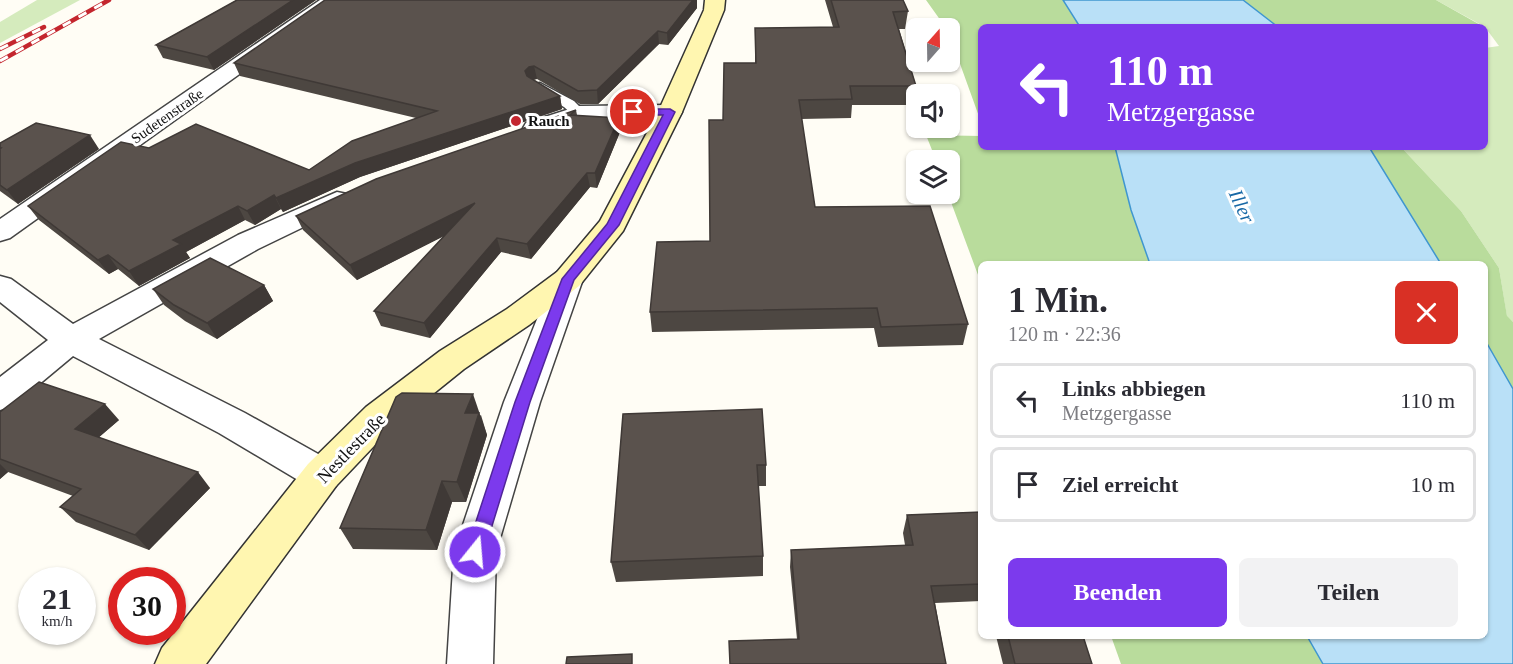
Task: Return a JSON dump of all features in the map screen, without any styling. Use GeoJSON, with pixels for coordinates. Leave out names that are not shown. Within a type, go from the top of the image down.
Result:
{"type":"FeatureCollection","features":[{"type":"Feature","properties":{"kind":"street","name":"Sudetenstraße"},"geometry":{"type":"LineString","coordinates":[[0,232],[333,0]]}},
{"type":"Feature","properties":{"kind":"street","name":"Nestlestraße"},"geometry":{"type":"LineString","coordinates":[[178,664],[322,475],[380,417],[452,360],[518,317],[568,279],[613,225],[670,112],[714,10],[715,0]]}},
{"type":"Feature","properties":{"kind":"street"},"geometry":{"type":"LineString","coordinates":[[511,136],[579,112],[670,112]]}},
{"type":"Feature","properties":{"kind":"street"},"geometry":{"type":"LineString","coordinates":[[0,396],[71,340],[248,242],[361,190]]}},
{"type":"Feature","properties":{"kind":"street"},"geometry":{"type":"LineString","coordinates":[[470,664],[475,552],[522,402],[568,279]]}},
{"type":"Feature","properties":{"kind":"street"},"geometry":{"type":"LineString","coordinates":[[0,286],[71,340],[232,423],[322,475]]}},
{"type":"Feature","properties":{"kind":"lane"},"geometry":{"type":"LineString","coordinates":[[536,85],[579,112]]}},
{"type":"Feature","properties":{"kind":"green space"},"geometry":{"type":"Polygon","coordinates":[[[37,0],[80,0],[0,43],[0,22],[37,0]]]}},
{"type":"Feature","properties":{"kind":"green space"},"geometry":{"type":"Polygon","coordinates":[[[926,0],[1063,0],[1078,24],[978,24],[978,114],[960,64],[960,18],[939,18],[926,0]]]}},
{"type":"Feature","properties":{"kind":"green space"},"geometry":{"type":"Polygon","coordinates":[[[1243,0],[1436,0],[1479,24],[1274,24],[1243,0]]]}},
{"type":"Feature","properties":{"kind":"green space"},"geometry":{"type":"Polygon","coordinates":[[[1436,0],[1513,0],[1513,322],[1507,317],[1499,268],[1461,211],[1404,150],[1488,150],[1488,48],[1499,46],[1488,31],[1488,24],[1480,24],[1436,0]]]}},
{"type":"Feature","properties":{"kind":"green space"},"geometry":{"type":"Polygon","coordinates":[[[978,136],[978,150],[1116,150],[1131,210],[1149,261],[978,261],[978,275],[952,204],[960,204],[960,150],[932,150],[927,138],[978,136]]]}},
{"type":"Feature","properties":{"kind":"green space"},"geometry":{"type":"Polygon","coordinates":[[[1371,150],[1404,150],[1461,211],[1499,268],[1507,316],[1513,322],[1513,389],[1488,345],[1488,261],[1439,261],[1371,150]]]}},
{"type":"Feature","properties":{"kind":"green space"},"geometry":{"type":"Polygon","coordinates":[[[1112,639],[1309,639],[1323,664],[1121,664],[1112,639]]]}},
{"type":"Feature","properties":{"kind":"water"},"geometry":{"type":"Polygon","coordinates":[[[1063,0],[1243,0],[1274,24],[1078,24],[1063,0]]]}},
{"type":"Feature","properties":{"kind":"water","name":"Iller"},"geometry":{"type":"Polygon","coordinates":[[[1116,150],[1371,150],[1439,261],[1149,261],[1131,210],[1116,150]]]}},
{"type":"Feature","properties":{"kind":"water"},"geometry":{"type":"Polygon","coordinates":[[[1488,345],[1513,389],[1513,664],[1323,664],[1309,639],[1488,639],[1488,345]]]}},
{"type":"Feature","properties":{"kind":"building"},"geometry":{"type":"Polygon","coordinates":[[[237,0],[293,0],[207,57],[156,45],[237,0]]]}},
{"type":"Feature","properties":{"kind":"building"},"geometry":{"type":"Polygon","coordinates":[[[325,0],[693,0],[667,33],[658,31],[597,90],[578,91],[534,66],[529,67],[525,71],[527,76],[560,96],[355,163],[276,198],[274,195],[247,211],[238,206],[173,240],[181,244],[129,271],[108,255],[98,260],[28,206],[121,142],[149,148],[196,124],[309,170],[352,141],[437,111],[234,63],[325,0]]]}},
{"type":"Feature","properties":{"kind":"building"},"geometry":{"type":"Polygon","coordinates":[[[831,0],[903,0],[908,11],[893,12],[906,54],[906,72],[912,72],[915,84],[850,86],[852,99],[799,100],[815,207],[930,206],[968,324],[881,327],[877,308],[650,312],[657,242],[710,241],[709,120],[723,120],[724,63],[756,63],[755,28],[839,27],[831,0]]]}},
{"type":"Feature","properties":{"kind":"building"},"geometry":{"type":"Polygon","coordinates":[[[576,110],[570,115],[619,118],[595,173],[587,173],[527,244],[497,238],[424,323],[374,311],[475,203],[350,265],[296,216],[376,179],[576,110]]]}},
{"type":"Feature","properties":{"kind":"building"},"geometry":{"type":"Polygon","coordinates":[[[36,123],[90,135],[7,190],[0,185],[0,143],[36,123]]]}},
{"type":"Feature","properties":{"kind":"building"},"geometry":{"type":"Polygon","coordinates":[[[210,258],[264,285],[207,323],[174,305],[153,289],[210,258]]]}},
{"type":"Feature","properties":{"kind":"building"},"geometry":{"type":"Polygon","coordinates":[[[39,382],[105,404],[75,429],[198,472],[135,535],[60,507],[81,489],[0,459],[0,412],[39,382]]]}},
{"type":"Feature","properties":{"kind":"building"},"geometry":{"type":"Polygon","coordinates":[[[402,393],[473,394],[465,413],[479,413],[457,482],[442,481],[426,530],[340,528],[396,397],[402,393]]]}},
{"type":"Feature","properties":{"kind":"building"},"geometry":{"type":"Polygon","coordinates":[[[762,409],[766,465],[757,465],[763,556],[611,562],[623,414],[762,409]]]}},
{"type":"Feature","properties":{"kind":"building"},"geometry":{"type":"Polygon","coordinates":[[[978,512],[978,584],[931,586],[946,664],[730,664],[729,641],[799,639],[791,550],[913,545],[907,515],[978,512]]]}},
{"type":"Feature","properties":{"kind":"building"},"geometry":{"type":"Polygon","coordinates":[[[1009,639],[1084,639],[1092,664],[1015,664],[1009,639]]]}},
{"type":"Feature","properties":{"kind":"building"},"geometry":{"type":"Polygon","coordinates":[[[632,654],[632,664],[566,664],[567,657],[632,654]]]}},
{"type":"Feature","properties":{"kind":"railway"},"geometry":{"type":"LineString","coordinates":[[0,61],[109,0]]}},
{"type":"Feature","properties":{"kind":"railway"},"geometry":{"type":"LineString","coordinates":[[0,49],[44,27]]}},
{"type":"Feature","properties":{"kind":"place","name":"Rauch"},"geometry":{"type":"Point","coordinates":[516,121]}},
{"type":"Feature","properties":{"kind":"route"},"geometry":{"type":"LineString","coordinates":[[475,552],[522,402],[568,279],[613,225],[670,112],[633,112]]}}]}
